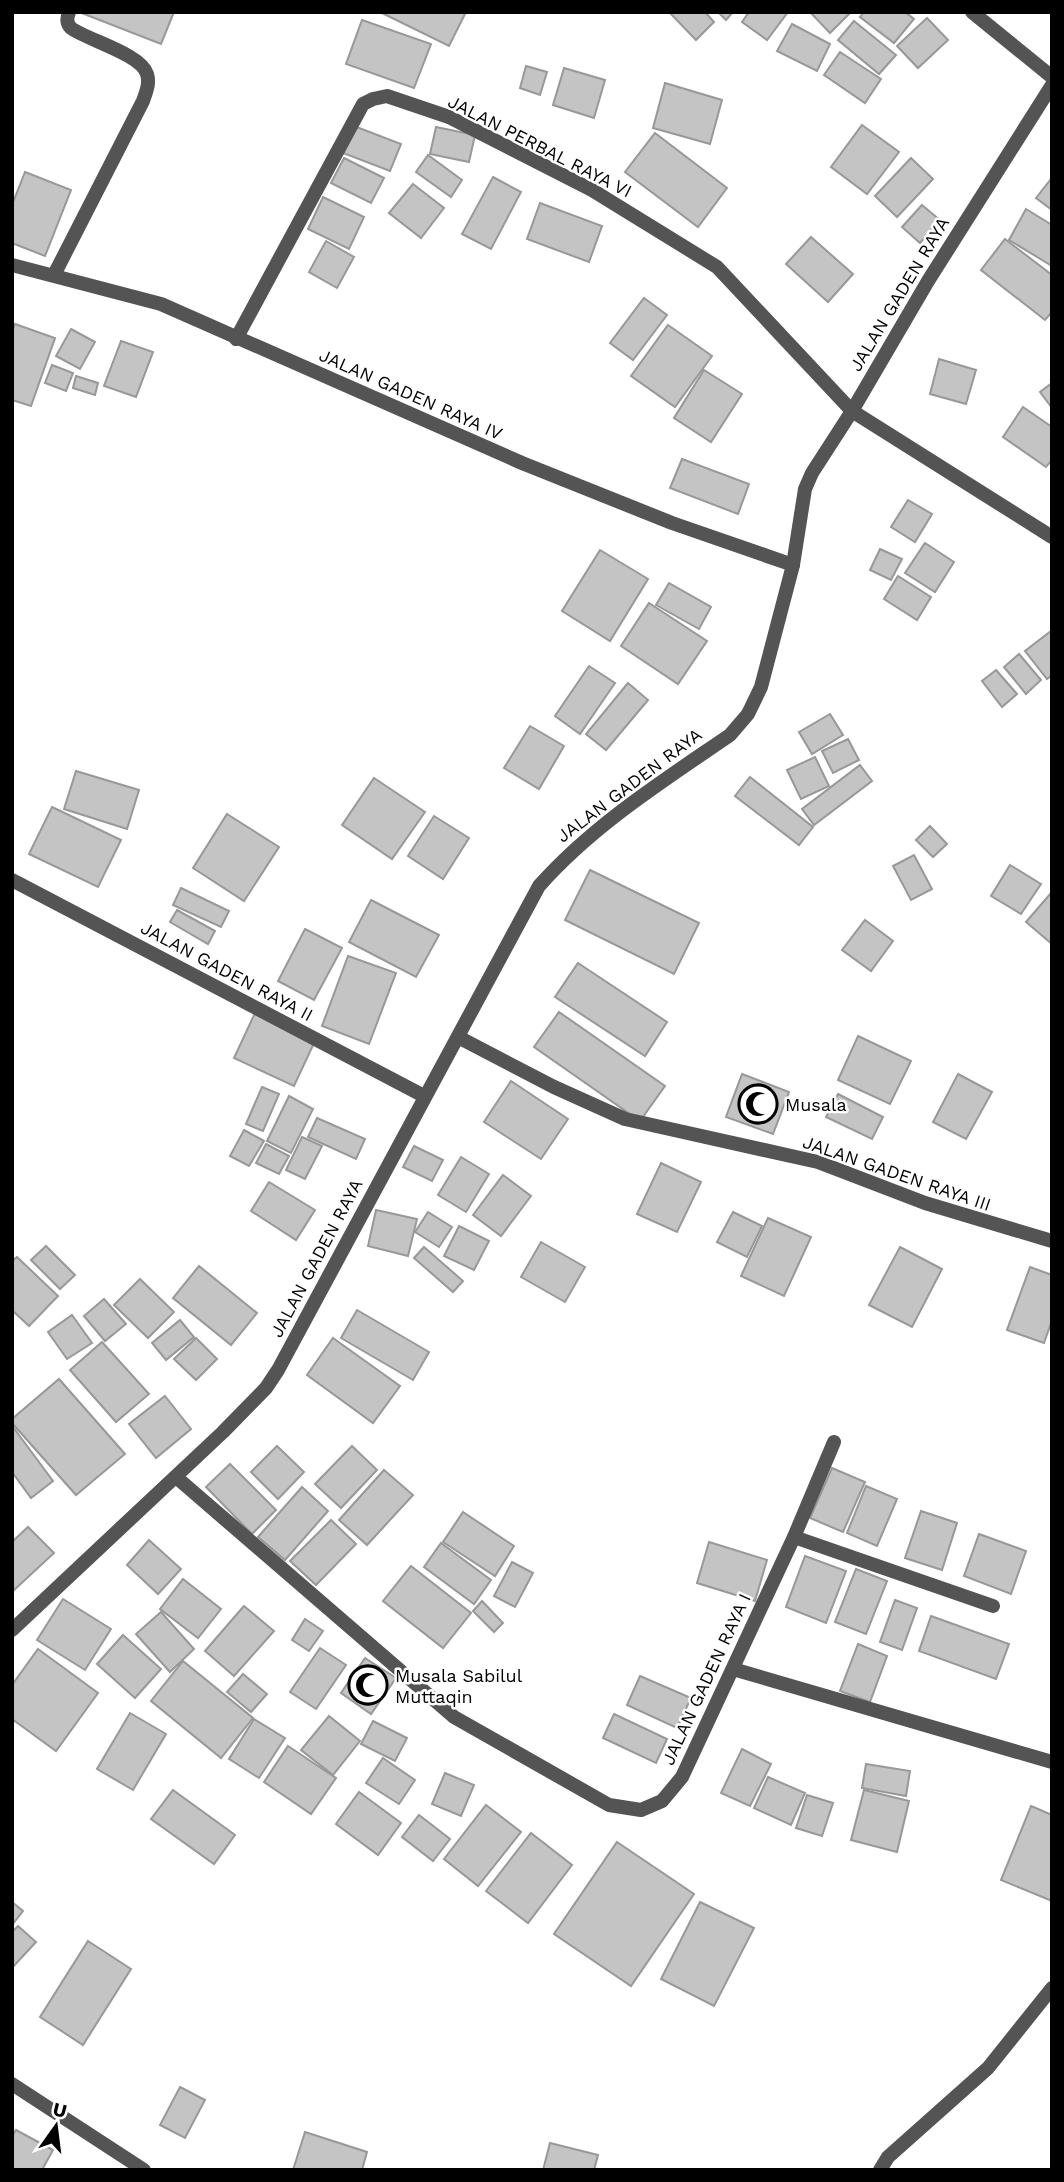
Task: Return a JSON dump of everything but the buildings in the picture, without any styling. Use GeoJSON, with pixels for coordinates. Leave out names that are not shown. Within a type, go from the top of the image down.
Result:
{"type":"FeatureCollection","features":[{"type":"Feature","properties":{"kind":"street"},"geometry":{"type":"LineString","coordinates":[[54,275],[143,101],[148,86],[147,72],[142,65],[71,27],[67,20],[69,12]]}},
{"type":"Feature","properties":{"kind":"street"},"geometry":{"type":"LineString","coordinates":[[972,12],[1052,77]]}},
{"type":"Feature","properties":{"kind":"street","name":"JALAN GADEN RAYA"},"geometry":{"type":"LineString","coordinates":[[12,1630],[176,1477],[266,1388],[539,887],[560,862],[629,805],[730,735],[748,714],[761,687],[793,565],[805,489],[811,473],[852,411],[928,281],[1052,85]]}},
{"type":"Feature","properties":{"kind":"street","name":"JALAN PERBAL RAYA VI"},"geometry":{"type":"LineString","coordinates":[[236,339],[363,104],[387,96],[449,117],[592,190],[717,267],[852,411],[1052,537]]}},
{"type":"Feature","properties":{"kind":"street","name":"JALAN GADEN RAYA IV"},"geometry":{"type":"LineString","coordinates":[[12,265],[161,304],[522,463],[672,523],[793,565]]}},
{"type":"Feature","properties":{"kind":"street","name":"JALAN GADEN RAYA II"},"geometry":{"type":"LineString","coordinates":[[12,880],[424,1096]]}},
{"type":"Feature","properties":{"kind":"street","name":"JALAN GADEN RAYA III"},"geometry":{"type":"LineString","coordinates":[[458,1037],[554,1087],[625,1119],[818,1163],[925,1203],[1052,1241]]}},
{"type":"Feature","properties":{"kind":"street","name":"JALAN GADEN RAYA I"},"geometry":{"type":"LineString","coordinates":[[176,1477],[454,1717],[608,1805],[641,1810],[663,1801],[682,1777],[794,1536],[834,1442]]}},
{"type":"Feature","properties":{"kind":"street"},"geometry":{"type":"LineString","coordinates":[[794,1536],[993,1606]]}},
{"type":"Feature","properties":{"kind":"street"},"geometry":{"type":"LineString","coordinates":[[733,1669],[1052,1762]]}},
{"type":"Feature","properties":{"kind":"street"},"geometry":{"type":"LineString","coordinates":[[880,2170],[888,2157],[988,2068],[1052,1989]]}},
{"type":"Feature","properties":{"kind":"street"},"geometry":{"type":"LineString","coordinates":[[12,2084],[144,2170]]}},
{"type":"Feature","properties":{"kind":"place","name":"Musala"},"geometry":{"type":"Point","coordinates":[758,1104]}},
{"type":"Feature","properties":{"kind":"place","name":"Musala Sabilul Muttaqin"},"geometry":{"type":"Point","coordinates":[368,1685]}}]}
